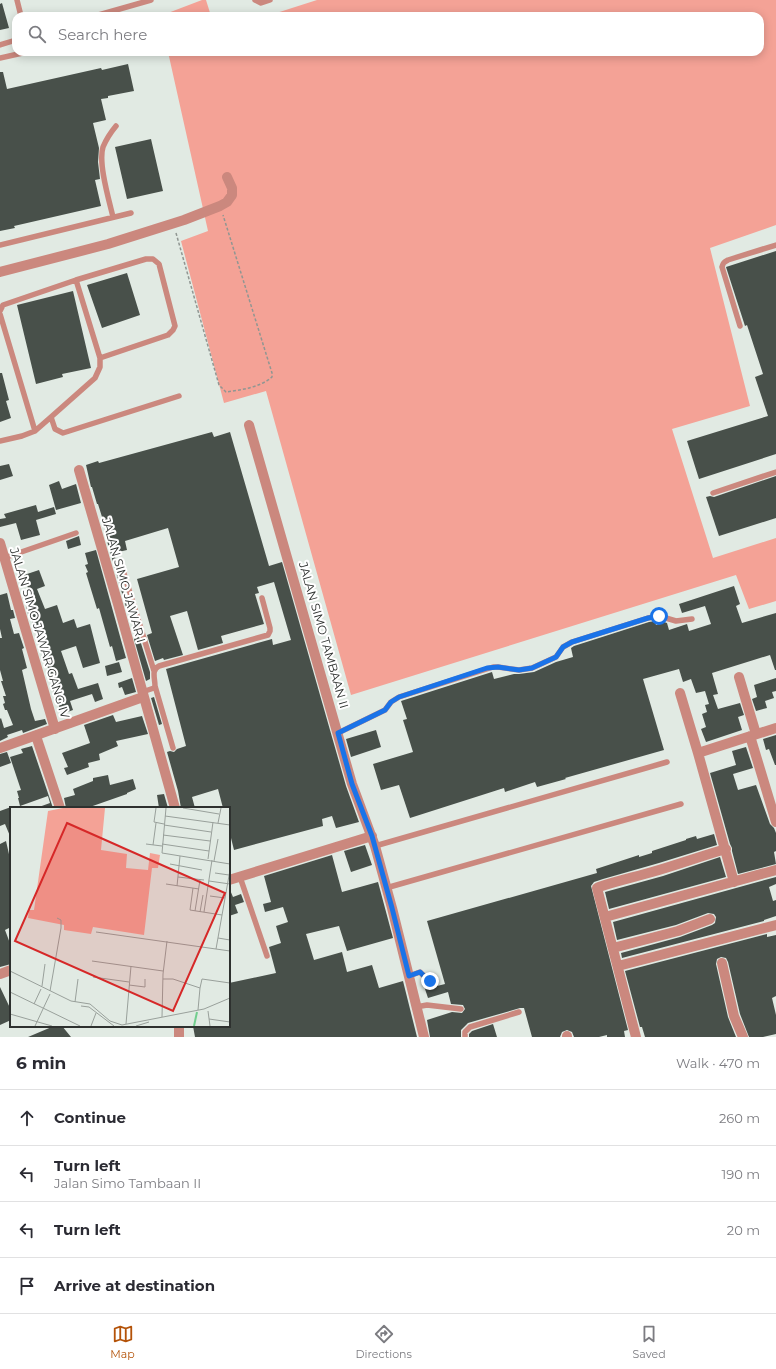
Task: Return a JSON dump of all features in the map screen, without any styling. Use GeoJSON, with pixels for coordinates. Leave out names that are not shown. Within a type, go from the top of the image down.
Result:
{"type":"FeatureCollection","features":[{"type":"Feature","properties":{"kind":"street"},"geometry":{"type":"LineString","coordinates":[[0,272],[108,244],[174,223],[220,206],[227,202],[232,195],[232,188],[227,177]]}},
{"type":"Feature","properties":{"kind":"street","name":"JALAN SIMO TAMBAAN II"},"geometry":{"type":"LineString","coordinates":[[248,425],[352,784],[373,841],[424,1037]]}},
{"type":"Feature","properties":{"kind":"street","name":"JALAN SIMO JAWAR I"},"geometry":{"type":"LineString","coordinates":[[79,470],[175,807]]}},
{"type":"Feature","properties":{"kind":"street","name":"JALAN SIMO JAWAR GANG IV"},"geometry":{"type":"LineString","coordinates":[[0,543],[55,729]]}},
{"type":"Feature","properties":{"kind":"street"},"geometry":{"type":"LineString","coordinates":[[739,677],[776,822]]}},
{"type":"Feature","properties":{"kind":"street"},"geometry":{"type":"LineString","coordinates":[[680,693],[726,849],[734,882]]}},
{"type":"Feature","properties":{"kind":"street"},"geometry":{"type":"LineString","coordinates":[[0,748],[55,729],[142,694]]}},
{"type":"Feature","properties":{"kind":"street"},"geometry":{"type":"LineString","coordinates":[[698,753],[776,728]]}},
{"type":"Feature","properties":{"kind":"street"},"geometry":{"type":"LineString","coordinates":[[36,736],[60,807]]}},
{"type":"Feature","properties":{"kind":"street"},"geometry":{"type":"LineString","coordinates":[[230,880],[373,841]]}},
{"type":"Feature","properties":{"kind":"street"},"geometry":{"type":"LineString","coordinates":[[636,1037],[597,890],[599,886],[653,872],[696,857],[726,849]]}},
{"type":"Feature","properties":{"kind":"street"},"geometry":{"type":"LineString","coordinates":[[605,917],[776,870]]}},
{"type":"Feature","properties":{"kind":"street"},"geometry":{"type":"LineString","coordinates":[[613,948],[678,931],[710,919]]}},
{"type":"Feature","properties":{"kind":"street"},"geometry":{"type":"LineString","coordinates":[[618,966],[776,925]]}},
{"type":"Feature","properties":{"kind":"street"},"geometry":{"type":"LineString","coordinates":[[722,963],[734,1016],[743,1037]]}},
{"type":"Feature","properties":{"kind":"street"},"geometry":{"type":"LineString","coordinates":[[0,974],[10,970]]}},
{"type":"Feature","properties":{"kind":"lane"},"geometry":{"type":"LineString","coordinates":[[17,0],[20,12]]}},
{"type":"Feature","properties":{"kind":"lane"},"geometry":{"type":"LineString","coordinates":[[109,12],[151,0]]}},
{"type":"Feature","properties":{"kind":"lane"},"geometry":{"type":"LineString","coordinates":[[255,0],[261,3],[270,0]]}},
{"type":"Feature","properties":{"kind":"lane"},"geometry":{"type":"LineString","coordinates":[[0,45],[12,41]]}},
{"type":"Feature","properties":{"kind":"lane"},"geometry":{"type":"LineString","coordinates":[[0,58],[12,55]]}},
{"type":"Feature","properties":{"kind":"lane"},"geometry":{"type":"LineString","coordinates":[[113,217],[103,168],[102,153],[103,147],[116,126]]}},
{"type":"Feature","properties":{"kind":"lane"},"geometry":{"type":"LineString","coordinates":[[0,245],[131,213]]}},
{"type":"Feature","properties":{"kind":"lane"},"geometry":{"type":"LineString","coordinates":[[740,326],[722,267],[723,264],[728,260],[776,245]]}},
{"type":"Feature","properties":{"kind":"lane"},"geometry":{"type":"LineString","coordinates":[[0,311],[3,305],[76,280],[146,259],[153,260],[159,264],[175,326],[173,330],[168,335],[100,358]]}},
{"type":"Feature","properties":{"kind":"lane"},"geometry":{"type":"LineString","coordinates":[[0,441],[22,436],[35,430],[95,378],[100,367],[100,358],[76,280]]}},
{"type":"Feature","properties":{"kind":"lane"},"geometry":{"type":"LineString","coordinates":[[0,314],[35,430]]}},
{"type":"Feature","properties":{"kind":"lane"},"geometry":{"type":"LineString","coordinates":[[51,417],[55,429],[63,433],[179,396]]}},
{"type":"Feature","properties":{"kind":"lane"},"geometry":{"type":"LineString","coordinates":[[713,492],[776,472]]}},
{"type":"Feature","properties":{"kind":"lane"},"geometry":{"type":"LineString","coordinates":[[4,558],[76,533]]}},
{"type":"Feature","properties":{"kind":"lane"},"geometry":{"type":"LineString","coordinates":[[122,567],[154,672],[155,686],[173,748]]}},
{"type":"Feature","properties":{"kind":"lane"},"geometry":{"type":"LineString","coordinates":[[154,672],[159,666],[268,635],[270,628],[262,598]]}},
{"type":"Feature","properties":{"kind":"lane"},"geometry":{"type":"LineString","coordinates":[[338,733],[385,710],[391,702],[399,697],[436,685],[493,667],[519,670],[532,668],[556,657],[563,647],[572,642],[648,618],[659,616],[676,622],[692,619]]}},
{"type":"Feature","properties":{"kind":"lane"},"geometry":{"type":"LineString","coordinates":[[142,694],[155,686]]}},
{"type":"Feature","properties":{"kind":"lane"},"geometry":{"type":"LineString","coordinates":[[373,841],[667,762]]}},
{"type":"Feature","properties":{"kind":"lane"},"geometry":{"type":"LineString","coordinates":[[386,888],[681,804]]}},
{"type":"Feature","properties":{"kind":"lane"},"geometry":{"type":"LineString","coordinates":[[240,877],[267,956]]}},
{"type":"Feature","properties":{"kind":"lane"},"geometry":{"type":"LineString","coordinates":[[409,976],[420,972],[429,981],[436,980]]}},
{"type":"Feature","properties":{"kind":"lane"},"geometry":{"type":"LineString","coordinates":[[417,1010],[427,1006],[461,1009]]}},
{"type":"Feature","properties":{"kind":"lane"},"geometry":{"type":"LineString","coordinates":[[465,1037],[464,1032],[470,1027],[519,1012]]}},
{"type":"Feature","properties":{"kind":"path"},"geometry":{"type":"LineString","coordinates":[[174,223],[219,384],[226,392],[241,390],[267,381],[272,377],[272,373],[220,206]]}},
{"type":"Feature","properties":{"kind":"shaded area"},"geometry":{"type":"Polygon","coordinates":[[[202,0],[206,0],[210,12],[170,12],[202,0]]]}},
{"type":"Feature","properties":{"kind":"shaded area"},"geometry":{"type":"Polygon","coordinates":[[[317,0],[776,0],[776,225],[710,248],[750,406],[672,429],[713,558],[776,538],[776,601],[749,609],[736,575],[351,695],[266,391],[224,403],[181,241],[208,231],[169,56],[764,56],[764,12],[280,12],[317,0]]]}},
{"type":"Feature","properties":{"kind":"building"},"geometry":{"type":"Polygon","coordinates":[[[2,3],[9,28],[0,30],[0,4],[2,3]]]}},
{"type":"Feature","properties":{"kind":"building"},"geometry":{"type":"Polygon","coordinates":[[[128,64],[134,91],[108,96],[108,98],[101,99],[106,120],[93,123],[99,148],[98,162],[100,179],[95,180],[101,206],[14,226],[15,228],[0,231],[0,72],[3,72],[7,89],[101,68],[102,70],[128,64]]]}},
{"type":"Feature","properties":{"kind":"building"},"geometry":{"type":"Polygon","coordinates":[[[151,139],[163,191],[127,199],[115,147],[151,139]]]}},
{"type":"Feature","properties":{"kind":"building"},"geometry":{"type":"Polygon","coordinates":[[[776,251],[776,454],[699,479],[687,441],[768,416],[755,377],[763,374],[747,325],[745,326],[726,267],[776,251]]]}},
{"type":"Feature","properties":{"kind":"building"},"geometry":{"type":"Polygon","coordinates":[[[127,273],[140,315],[102,328],[87,285],[127,273]]]}},
{"type":"Feature","properties":{"kind":"building"},"geometry":{"type":"Polygon","coordinates":[[[73,291],[91,368],[62,374],[63,377],[36,384],[17,305],[73,291]]]}},
{"type":"Feature","properties":{"kind":"building"},"geometry":{"type":"Polygon","coordinates":[[[0,373],[2,373],[9,400],[6,401],[11,418],[0,422],[0,373]]]}},
{"type":"Feature","properties":{"kind":"building"},"geometry":{"type":"Polygon","coordinates":[[[212,432],[214,437],[230,432],[269,566],[282,562],[346,786],[359,822],[336,828],[332,816],[322,819],[323,826],[234,850],[230,834],[230,807],[223,807],[218,789],[192,797],[195,807],[181,807],[167,752],[174,752],[177,749],[186,746],[166,669],[272,639],[273,645],[291,640],[274,582],[257,587],[259,593],[255,594],[264,624],[221,636],[223,643],[198,650],[187,611],[170,616],[183,655],[164,660],[163,658],[155,661],[147,635],[152,633],[137,579],[179,567],[168,528],[125,541],[127,550],[114,553],[130,614],[128,614],[105,534],[107,533],[91,487],[86,465],[98,461],[99,463],[212,432]]]}},
{"type":"Feature","properties":{"kind":"building"},"geometry":{"type":"Polygon","coordinates":[[[9,464],[13,476],[0,480],[0,466],[9,464]]]}},
{"type":"Feature","properties":{"kind":"building"},"geometry":{"type":"Polygon","coordinates":[[[776,476],[776,518],[719,536],[706,497],[714,497],[776,476]]]}},
{"type":"Feature","properties":{"kind":"building"},"geometry":{"type":"Polygon","coordinates":[[[59,481],[62,489],[76,484],[81,503],[56,510],[49,485],[59,481]]]}},
{"type":"Feature","properties":{"kind":"building"},"geometry":{"type":"Polygon","coordinates":[[[36,505],[38,512],[54,507],[56,514],[36,520],[40,535],[21,540],[16,523],[0,527],[0,519],[6,518],[4,514],[36,505]]]}},
{"type":"Feature","properties":{"kind":"building"},"geometry":{"type":"Polygon","coordinates":[[[79,536],[81,545],[68,549],[66,541],[79,536]]]}},
{"type":"Feature","properties":{"kind":"building"},"geometry":{"type":"Polygon","coordinates":[[[96,550],[126,658],[116,661],[112,646],[110,647],[99,608],[97,609],[86,573],[88,572],[85,565],[88,564],[85,553],[96,550]]]}},
{"type":"Feature","properties":{"kind":"building"},"geometry":{"type":"Polygon","coordinates":[[[39,570],[45,586],[37,589],[45,609],[57,605],[63,623],[74,619],[77,628],[90,624],[100,663],[83,668],[76,646],[61,651],[69,674],[72,673],[78,689],[98,683],[103,699],[95,702],[92,694],[70,701],[73,710],[62,714],[53,690],[56,689],[45,660],[48,659],[44,649],[48,648],[41,628],[35,630],[30,614],[28,614],[24,597],[30,595],[24,575],[39,570]]]}},
{"type":"Feature","properties":{"kind":"building"},"geometry":{"type":"Polygon","coordinates":[[[734,586],[740,604],[736,606],[742,623],[776,613],[776,670],[770,655],[712,673],[718,694],[713,695],[718,709],[740,703],[744,715],[738,717],[742,730],[706,742],[701,729],[706,727],[702,714],[707,712],[705,705],[709,704],[705,691],[696,693],[691,679],[683,682],[679,669],[643,679],[664,750],[537,787],[535,782],[505,792],[504,788],[410,818],[399,785],[381,790],[373,764],[413,752],[403,720],[407,719],[401,701],[492,672],[494,679],[514,674],[534,672],[556,662],[573,657],[571,648],[574,646],[649,622],[655,621],[656,625],[664,622],[667,623],[669,630],[687,624],[689,631],[711,624],[705,606],[682,613],[679,604],[734,586]]]}},
{"type":"Feature","properties":{"kind":"building"},"geometry":{"type":"Polygon","coordinates":[[[7,593],[11,610],[13,610],[15,618],[10,619],[14,634],[19,633],[24,648],[22,649],[27,668],[22,670],[31,709],[35,721],[45,719],[47,724],[23,733],[22,730],[7,735],[8,737],[0,741],[0,719],[1,718],[4,728],[13,725],[3,704],[5,703],[3,696],[6,696],[1,681],[3,681],[0,670],[0,638],[2,638],[0,629],[0,595],[7,593]]]}},
{"type":"Feature","properties":{"kind":"building"},"geometry":{"type":"Polygon","coordinates":[[[139,637],[150,672],[150,679],[146,681],[134,639],[139,637]]]}},
{"type":"Feature","properties":{"kind":"building"},"geometry":{"type":"Polygon","coordinates":[[[119,662],[122,672],[107,676],[105,666],[119,662]]]}},
{"type":"Feature","properties":{"kind":"building"},"geometry":{"type":"Polygon","coordinates":[[[132,678],[136,692],[125,695],[122,687],[119,688],[118,683],[132,678]]]}},
{"type":"Feature","properties":{"kind":"building"},"geometry":{"type":"Polygon","coordinates":[[[776,678],[776,691],[772,692],[774,698],[765,701],[767,708],[756,711],[752,699],[757,697],[754,685],[776,678]]]}},
{"type":"Feature","properties":{"kind":"building"},"geometry":{"type":"Polygon","coordinates":[[[154,697],[162,724],[159,725],[151,698],[154,697]]]}},
{"type":"Feature","properties":{"kind":"building"},"geometry":{"type":"Polygon","coordinates":[[[113,715],[116,722],[142,716],[148,734],[116,741],[118,746],[99,754],[100,760],[88,763],[89,767],[67,775],[64,768],[68,767],[62,753],[90,743],[84,725],[113,715]]]}},
{"type":"Feature","properties":{"kind":"building"},"geometry":{"type":"Polygon","coordinates":[[[376,730],[381,747],[351,757],[346,739],[376,730]]]}},
{"type":"Feature","properties":{"kind":"building"},"geometry":{"type":"Polygon","coordinates":[[[776,735],[775,765],[769,749],[766,750],[763,739],[776,735]]]}},
{"type":"Feature","properties":{"kind":"building"},"geometry":{"type":"Polygon","coordinates":[[[32,746],[53,807],[39,807],[50,803],[48,796],[20,806],[17,791],[21,790],[10,757],[23,753],[21,749],[32,746]]]}},
{"type":"Feature","properties":{"kind":"building"},"geometry":{"type":"Polygon","coordinates":[[[746,747],[753,768],[733,774],[738,790],[756,785],[770,824],[776,833],[776,851],[774,852],[776,864],[738,874],[710,773],[736,765],[732,751],[746,747]]]}},
{"type":"Feature","properties":{"kind":"building"},"geometry":{"type":"Polygon","coordinates":[[[7,752],[11,763],[0,767],[0,754],[7,752]]]}},
{"type":"Feature","properties":{"kind":"building"},"geometry":{"type":"Polygon","coordinates":[[[108,775],[110,785],[133,779],[136,789],[127,794],[90,807],[66,807],[64,798],[75,795],[73,789],[93,781],[93,778],[108,775]]]}},
{"type":"Feature","properties":{"kind":"building"},"geometry":{"type":"Polygon","coordinates":[[[164,794],[168,807],[159,807],[157,795],[164,794]]]}},
{"type":"Feature","properties":{"kind":"building"},"geometry":{"type":"Polygon","coordinates":[[[10,807],[10,836],[5,824],[0,826],[0,811],[10,807]]]}},
{"type":"Feature","properties":{"kind":"building"},"geometry":{"type":"Polygon","coordinates":[[[714,834],[717,845],[603,879],[594,882],[591,886],[628,1030],[624,1031],[625,1037],[607,1037],[607,1035],[599,1037],[574,1037],[572,1032],[567,1030],[562,1032],[560,1037],[532,1037],[524,1008],[520,1008],[468,1023],[461,1030],[461,1037],[430,1037],[427,1020],[452,1012],[462,1013],[465,1009],[463,1005],[451,1004],[448,992],[428,998],[425,989],[445,984],[427,921],[597,873],[596,869],[639,855],[639,857],[652,853],[652,851],[686,839],[696,836],[697,839],[714,834]]]}},
{"type":"Feature","properties":{"kind":"building"},"geometry":{"type":"Polygon","coordinates":[[[6,841],[10,859],[10,928],[5,930],[10,943],[10,964],[0,967],[0,844],[6,841]]]}},
{"type":"Feature","properties":{"kind":"building"},"geometry":{"type":"Polygon","coordinates":[[[365,845],[372,865],[351,872],[344,851],[365,845]]]}},
{"type":"Feature","properties":{"kind":"building"},"geometry":{"type":"Polygon","coordinates":[[[332,855],[342,892],[378,882],[393,938],[347,951],[339,926],[306,934],[314,960],[342,952],[347,972],[372,965],[379,988],[403,981],[417,1037],[195,1037],[193,1027],[230,1027],[230,983],[276,973],[269,947],[281,943],[276,926],[288,922],[283,907],[265,912],[263,904],[271,902],[264,876],[332,855]]]}},
{"type":"Feature","properties":{"kind":"building"},"geometry":{"type":"Polygon","coordinates":[[[720,857],[726,877],[609,909],[605,892],[663,876],[720,857]]]}},
{"type":"Feature","properties":{"kind":"building"},"geometry":{"type":"Polygon","coordinates":[[[776,877],[776,884],[769,887],[773,901],[776,900],[776,916],[764,921],[622,958],[621,953],[680,937],[712,925],[715,923],[716,917],[714,914],[708,913],[676,925],[617,940],[613,922],[776,877]]]}},
{"type":"Feature","properties":{"kind":"building"},"geometry":{"type":"Polygon","coordinates":[[[230,890],[233,897],[241,894],[244,902],[235,905],[238,913],[230,916],[230,890]]]}},
{"type":"Feature","properties":{"kind":"building"},"geometry":{"type":"Polygon","coordinates":[[[767,934],[767,937],[776,935],[776,996],[772,998],[776,1015],[776,1034],[763,1037],[749,1037],[740,1014],[728,962],[726,958],[721,957],[717,959],[716,964],[728,1017],[736,1037],[645,1037],[642,1027],[640,1027],[625,971],[767,934]]]}},
{"type":"Feature","properties":{"kind":"building"},"geometry":{"type":"Polygon","coordinates":[[[0,987],[10,1008],[10,1020],[0,1025],[0,987]]]}},
{"type":"Feature","properties":{"kind":"building"},"geometry":{"type":"Polygon","coordinates":[[[493,1024],[497,1037],[469,1037],[469,1034],[472,1031],[493,1024]]]}},
{"type":"Feature","properties":{"kind":"building"},"geometry":{"type":"Polygon","coordinates":[[[52,1027],[63,1027],[71,1037],[28,1037],[52,1027]]]}},
{"type":"Feature","properties":{"kind":"route"},"geometry":{"type":"LineString","coordinates":[[430,981],[420,972],[409,976],[372,836],[352,784],[338,733],[385,710],[391,702],[399,697],[487,668],[498,667],[519,670],[532,668],[556,657],[563,647],[572,642],[648,618],[659,616]]}}]}
